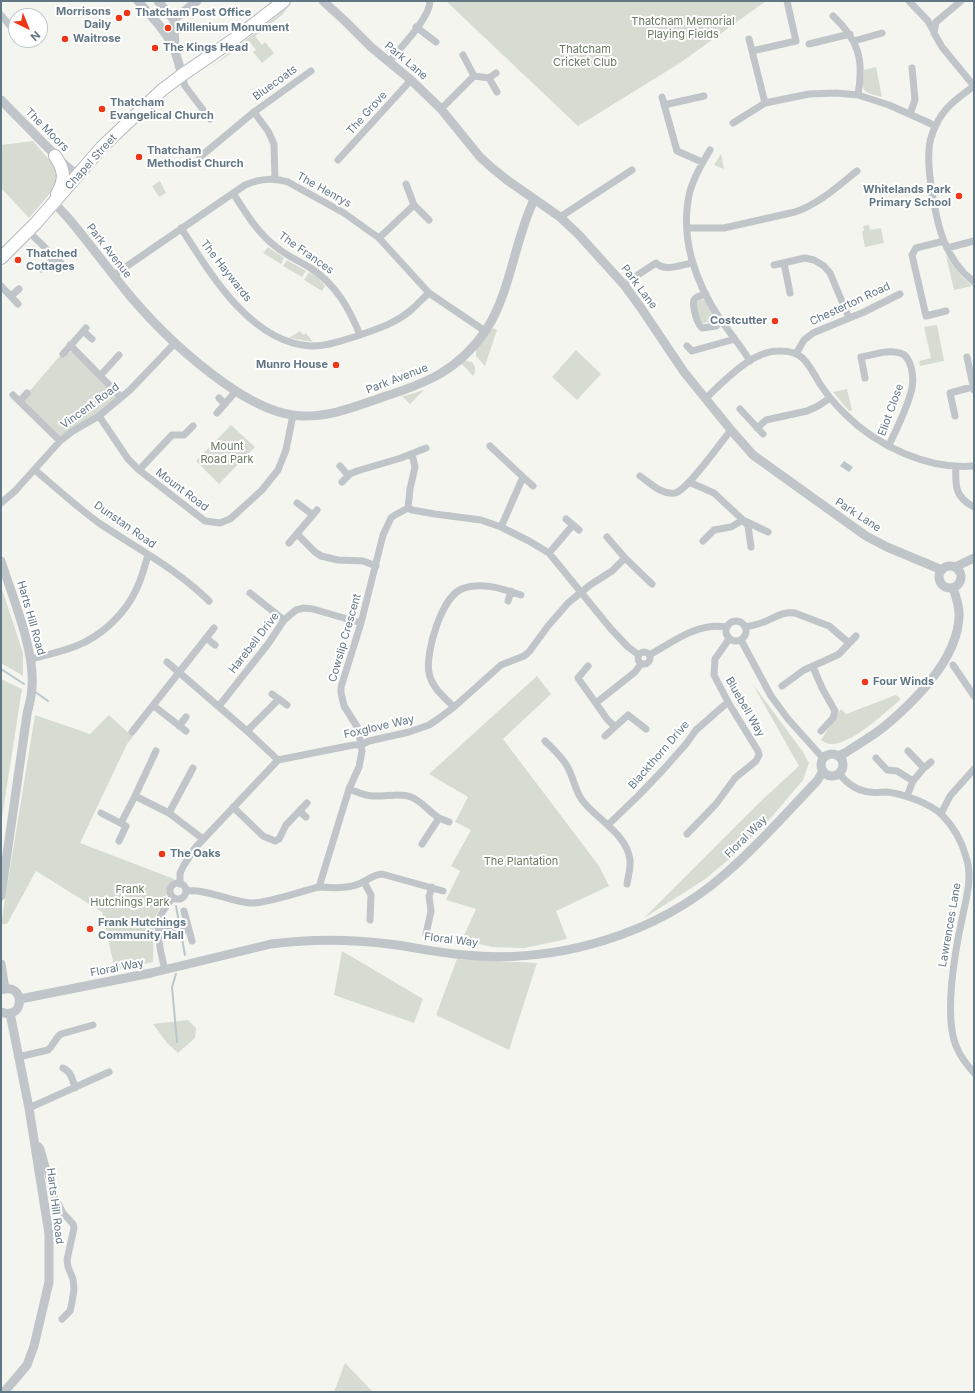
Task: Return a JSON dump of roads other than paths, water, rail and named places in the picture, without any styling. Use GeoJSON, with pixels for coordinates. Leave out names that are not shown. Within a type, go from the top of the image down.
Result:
{"type":"FeatureCollection","features":[{"type":"Feature","properties":{"kind":"main road","name":"Chapel Street"},"geometry":{"type":"LineString","coordinates":[[3,253],[28,231],[108,142],[162,90],[224,47],[284,1]]}},
{"type":"Feature","properties":{"kind":"main road"},"geometry":{"type":"LineString","coordinates":[[54,203],[54,200],[62,186],[63,176],[62,168],[55,156]]}},
{"type":"Feature","properties":{"kind":"street"},"geometry":{"type":"LineString","coordinates":[[138,1],[159,25],[175,47]]}},
{"type":"Feature","properties":{"kind":"street"},"geometry":{"type":"LineString","coordinates":[[158,1],[172,17],[175,27],[177,64],[185,86],[210,120]]}},
{"type":"Feature","properties":{"kind":"street"},"geometry":{"type":"LineString","coordinates":[[172,17],[178,16],[197,1]]}},
{"type":"Feature","properties":{"kind":"street","name":"Park Lane"},"geometry":{"type":"LineString","coordinates":[[323,1],[371,47],[411,80],[441,109],[480,157],[506,180],[560,218],[579,235],[625,286],[673,357],[731,430],[753,455],[866,536],[887,547],[942,570]]}},
{"type":"Feature","properties":{"kind":"street"},"geometry":{"type":"LineString","coordinates":[[389,62],[426,15],[430,1]]}},
{"type":"Feature","properties":{"kind":"street"},"geometry":{"type":"LineString","coordinates":[[752,51],[796,41],[787,1]]}},
{"type":"Feature","properties":{"kind":"street"},"geometry":{"type":"LineString","coordinates":[[910,1],[934,28]]}},
{"type":"Feature","properties":{"kind":"street"},"geometry":{"type":"LineString","coordinates":[[962,1],[937,21],[934,28],[935,37],[974,86],[948,107],[935,126],[929,150],[929,169],[936,210],[947,248],[955,261],[974,282]]}},
{"type":"Feature","properties":{"kind":"street"},"geometry":{"type":"LineString","coordinates":[[1,15],[8,23]]}},
{"type":"Feature","properties":{"kind":"street"},"geometry":{"type":"LineString","coordinates":[[833,16],[852,37],[859,56],[861,71],[858,95]]}},
{"type":"Feature","properties":{"kind":"street"},"geometry":{"type":"LineString","coordinates":[[416,28],[436,42]]}},
{"type":"Feature","properties":{"kind":"street"},"geometry":{"type":"LineString","coordinates":[[809,44],[882,33]]}},
{"type":"Feature","properties":{"kind":"street"},"geometry":{"type":"LineString","coordinates":[[749,39],[765,102]]}},
{"type":"Feature","properties":{"kind":"street"},"geometry":{"type":"LineString","coordinates":[[463,55],[474,76]]}},
{"type":"Feature","properties":{"kind":"street"},"geometry":{"type":"LineString","coordinates":[[910,114],[915,100],[912,68]]}},
{"type":"Feature","properties":{"kind":"street","name":"Bluecoats"},"geometry":{"type":"LineString","coordinates":[[275,179],[274,144],[268,131],[254,112],[311,71]]}},
{"type":"Feature","properties":{"kind":"street"},"geometry":{"type":"LineString","coordinates":[[474,76],[489,78],[496,72]]}},
{"type":"Feature","properties":{"kind":"street"},"geometry":{"type":"LineString","coordinates":[[441,109],[474,76]]}},
{"type":"Feature","properties":{"kind":"street"},"geometry":{"type":"LineString","coordinates":[[489,78],[497,92]]}},
{"type":"Feature","properties":{"kind":"street","name":"The Grove"},"geometry":{"type":"LineString","coordinates":[[338,160],[411,80]]}},
{"type":"Feature","properties":{"kind":"street"},"geometry":{"type":"LineString","coordinates":[[733,123],[765,102],[809,94],[858,95],[889,104],[935,126]]}},
{"type":"Feature","properties":{"kind":"street"},"geometry":{"type":"LineString","coordinates":[[664,105],[704,96]]}},
{"type":"Feature","properties":{"kind":"street"},"geometry":{"type":"LineString","coordinates":[[662,97],[678,151],[702,162]]}},
{"type":"Feature","properties":{"kind":"street","name":"The Moors"},"geometry":{"type":"LineString","coordinates":[[1,100],[55,156],[77,175]]}},
{"type":"Feature","properties":{"kind":"street"},"geometry":{"type":"LineString","coordinates":[[200,157],[254,112]]}},
{"type":"Feature","properties":{"kind":"street"},"geometry":{"type":"LineString","coordinates":[[710,150],[702,162],[690,192],[687,228],[688,244],[695,272],[706,294],[719,318],[750,361]]}},
{"type":"Feature","properties":{"kind":"street"},"geometry":{"type":"LineString","coordinates":[[560,218],[632,170]]}},
{"type":"Feature","properties":{"kind":"street"},"geometry":{"type":"LineString","coordinates":[[687,228],[724,228],[795,212],[806,208],[828,194],[857,171]]}},
{"type":"Feature","properties":{"kind":"street","name":"The Henrys"},"geometry":{"type":"LineString","coordinates":[[114,275],[245,185],[257,180],[275,179],[288,182],[344,213],[379,238],[429,293],[485,331]]}},
{"type":"Feature","properties":{"kind":"street"},"geometry":{"type":"LineString","coordinates":[[406,184],[414,205],[430,220]]}},
{"type":"Feature","properties":{"kind":"street","name":"The Frances"},"geometry":{"type":"LineString","coordinates":[[233,193],[250,219],[266,238],[280,250],[317,273],[334,288],[352,315],[360,335]]}},
{"type":"Feature","properties":{"kind":"street","name":"Park Avenue"},"geometry":{"type":"LineString","coordinates":[[54,203],[69,219],[142,309],[174,343],[202,367],[236,391],[266,408],[293,415],[320,415],[336,412],[425,383],[458,362],[468,353],[493,318],[500,301],[525,220],[534,200]]}},
{"type":"Feature","properties":{"kind":"street"},"geometry":{"type":"LineString","coordinates":[[379,238],[414,205]]}},
{"type":"Feature","properties":{"kind":"street","name":"The Haywards"},"geometry":{"type":"LineString","coordinates":[[181,228],[201,259],[228,295],[254,322],[270,334],[288,342],[310,346],[331,344],[360,335],[385,326],[400,318],[429,293]]}},
{"type":"Feature","properties":{"kind":"street"},"geometry":{"type":"LineString","coordinates":[[28,231],[62,264]]}},
{"type":"Feature","properties":{"kind":"street"},"geometry":{"type":"LineString","coordinates":[[944,240],[916,248],[912,255],[926,316],[946,312]]}},
{"type":"Feature","properties":{"kind":"street"},"geometry":{"type":"LineString","coordinates":[[947,248],[974,240]]}},
{"type":"Feature","properties":{"kind":"street"},"geometry":{"type":"LineString","coordinates":[[41,269],[56,258]]}},
{"type":"Feature","properties":{"kind":"street"},"geometry":{"type":"LineString","coordinates":[[774,265],[807,258],[819,262],[827,268],[849,318]]}},
{"type":"Feature","properties":{"kind":"street"},"geometry":{"type":"LineString","coordinates":[[630,280],[656,263],[658,266],[665,268],[692,263]]}},
{"type":"Feature","properties":{"kind":"street"},"geometry":{"type":"LineString","coordinates":[[784,263],[790,292]]}},
{"type":"Feature","properties":{"kind":"street"},"geometry":{"type":"LineString","coordinates":[[1,286],[18,304]]}},
{"type":"Feature","properties":{"kind":"street"},"geometry":{"type":"LineString","coordinates":[[11,296],[19,289]]}},
{"type":"Feature","properties":{"kind":"street"},"geometry":{"type":"LineString","coordinates":[[706,294],[697,297],[694,301],[699,325],[702,328],[716,326],[720,322],[719,318]]}},
{"type":"Feature","properties":{"kind":"street","name":"Chesterton Road"},"geometry":{"type":"LineString","coordinates":[[796,354],[804,340],[813,333],[849,318],[886,296],[900,294]]}},
{"type":"Feature","properties":{"kind":"street"},"geometry":{"type":"LineString","coordinates":[[63,354],[84,329],[92,339]]}},
{"type":"Feature","properties":{"kind":"street"},"geometry":{"type":"LineString","coordinates":[[687,346],[692,351],[735,339]]}},
{"type":"Feature","properties":{"kind":"street","name":"Vincent Road"},"geometry":{"type":"LineString","coordinates":[[1,503],[10,496],[35,470],[60,441],[73,431],[99,416],[130,390],[174,343]]}},
{"type":"Feature","properties":{"kind":"street"},"geometry":{"type":"LineString","coordinates":[[70,346],[121,397]]}},
{"type":"Feature","properties":{"kind":"street"},"geometry":{"type":"LineString","coordinates":[[706,398],[759,355],[771,352],[796,354],[808,363],[830,398],[863,430],[903,452],[928,461],[956,466],[974,466]]}},
{"type":"Feature","properties":{"kind":"street","name":"Eliot Close"},"geometry":{"type":"LineString","coordinates":[[865,378],[861,357],[889,352],[899,352],[914,364],[912,389],[889,445]]}},
{"type":"Feature","properties":{"kind":"street"},"geometry":{"type":"LineString","coordinates":[[100,376],[119,355]]}},
{"type":"Feature","properties":{"kind":"street"},"geometry":{"type":"LineString","coordinates":[[955,416],[950,393],[973,389],[972,371],[967,357]]}},
{"type":"Feature","properties":{"kind":"street"},"geometry":{"type":"LineString","coordinates":[[217,413],[236,391]]}},
{"type":"Feature","properties":{"kind":"street"},"geometry":{"type":"LineString","coordinates":[[20,401],[27,393]]}},
{"type":"Feature","properties":{"kind":"street"},"geometry":{"type":"LineString","coordinates":[[13,395],[60,441]]}},
{"type":"Feature","properties":{"kind":"street"},"geometry":{"type":"LineString","coordinates":[[219,398],[225,404]]}},
{"type":"Feature","properties":{"kind":"street"},"geometry":{"type":"LineString","coordinates":[[757,428],[807,411],[830,398]]}},
{"type":"Feature","properties":{"kind":"street"},"geometry":{"type":"LineString","coordinates":[[740,409],[763,434]]}},
{"type":"Feature","properties":{"kind":"street","name":"Mount Road"},"geometry":{"type":"LineString","coordinates":[[99,416],[128,459],[139,470],[204,521],[214,523],[230,520],[260,492],[278,470],[286,450],[293,415]]}},
{"type":"Feature","properties":{"kind":"street","name":"Mount Road"},"geometry":{"type":"LineString","coordinates":[[139,470],[172,435],[184,436],[193,426]]}},
{"type":"Feature","properties":{"kind":"street"},"geometry":{"type":"LineString","coordinates":[[640,476],[658,489],[668,492],[679,492],[689,482],[731,430]]}},
{"type":"Feature","properties":{"kind":"street"},"geometry":{"type":"LineString","coordinates":[[490,446],[533,486]]}},
{"type":"Feature","properties":{"kind":"street"},"geometry":{"type":"LineString","coordinates":[[342,482],[348,475],[356,471],[412,454],[426,448]]}},
{"type":"Feature","properties":{"kind":"street"},"geometry":{"type":"LineString","coordinates":[[412,454],[415,467],[410,489],[408,508],[435,514],[481,520],[500,527],[529,541],[549,553],[622,640],[638,654],[638,660],[641,664]]}},
{"type":"Feature","properties":{"kind":"street"},"geometry":{"type":"LineString","coordinates":[[340,466],[348,475]]}},
{"type":"Feature","properties":{"kind":"street"},"geometry":{"type":"LineString","coordinates":[[956,466],[955,483],[959,501],[974,507]]}},
{"type":"Feature","properties":{"kind":"street","name":"Dunstan Road"},"geometry":{"type":"LineString","coordinates":[[35,470],[98,522],[179,575],[205,599]]}},
{"type":"Feature","properties":{"kind":"street"},"geometry":{"type":"LineString","coordinates":[[500,527],[523,477]]}},
{"type":"Feature","properties":{"kind":"street"},"geometry":{"type":"LineString","coordinates":[[689,482],[714,493],[743,520],[748,526],[751,547]]}},
{"type":"Feature","properties":{"kind":"street"},"geometry":{"type":"LineString","coordinates":[[289,543],[315,513],[297,503]]}},
{"type":"Feature","properties":{"kind":"street","name":"Cowslip Crescent"},"geometry":{"type":"LineString","coordinates":[[319,887],[349,789],[359,767],[362,751],[358,728],[347,712],[343,702],[341,687],[361,623],[383,535],[395,515],[408,508]]}},
{"type":"Feature","properties":{"kind":"street"},"geometry":{"type":"LineString","coordinates":[[566,519],[579,530]]}},
{"type":"Feature","properties":{"kind":"street"},"geometry":{"type":"LineString","coordinates":[[743,520],[768,532]]}},
{"type":"Feature","properties":{"kind":"street"},"geometry":{"type":"LineString","coordinates":[[704,541],[714,530],[731,527],[743,520]]}},
{"type":"Feature","properties":{"kind":"street"},"geometry":{"type":"LineString","coordinates":[[549,553],[573,525]]}},
{"type":"Feature","properties":{"kind":"street"},"geometry":{"type":"LineString","coordinates":[[296,534],[321,556],[338,560],[352,560],[376,566]]}},
{"type":"Feature","properties":{"kind":"street"},"geometry":{"type":"LineString","coordinates":[[607,537],[625,558],[652,584]]}},
{"type":"Feature","properties":{"kind":"street"},"geometry":{"type":"LineString","coordinates":[[31,659],[76,646],[92,638],[109,626],[126,606],[137,588],[148,555]]}},
{"type":"Feature","properties":{"kind":"street","name":"Foxglove Way"},"geometry":{"type":"LineString","coordinates":[[278,760],[353,745],[361,745],[369,741],[420,729],[429,725],[454,707],[501,665],[524,656],[529,652],[548,626],[568,603],[590,584],[612,571],[625,558]]}},
{"type":"Feature","properties":{"kind":"street"},"geometry":{"type":"LineString","coordinates":[[955,567],[960,572],[961,578],[959,584],[953,588],[946,587],[941,583],[940,577],[942,570],[948,567],[955,567],[974,558]]}},
{"type":"Feature","properties":{"kind":"street","name":"Harts Hill Road"},"geometry":{"type":"LineString","coordinates":[[1,561],[31,659],[32,685],[1,896]]}},
{"type":"Feature","properties":{"kind":"street"},"geometry":{"type":"LineString","coordinates":[[454,707],[432,683],[428,665],[429,655],[437,625],[444,607],[451,596],[465,587],[493,586],[521,594]]}},
{"type":"Feature","properties":{"kind":"street"},"geometry":{"type":"LineString","coordinates":[[838,756],[845,753],[885,726],[913,701],[936,674],[948,653],[957,631],[959,609],[953,588]]}},
{"type":"Feature","properties":{"kind":"street"},"geometry":{"type":"LineString","coordinates":[[508,601],[511,592]]}},
{"type":"Feature","properties":{"kind":"street"},"geometry":{"type":"LineString","coordinates":[[250,593],[284,620]]}},
{"type":"Feature","properties":{"kind":"street","name":"Harebell Drive"},"geometry":{"type":"LineString","coordinates":[[219,706],[268,644],[284,620],[296,610],[309,608],[361,623]]}},
{"type":"Feature","properties":{"kind":"street"},"geometry":{"type":"LineString","coordinates":[[745,628],[790,612],[829,626],[849,644]]}},
{"type":"Feature","properties":{"kind":"street"},"geometry":{"type":"LineString","coordinates":[[650,655],[691,632],[712,626],[726,627],[736,621],[745,628],[745,634],[741,640],[734,641],[729,639],[726,634],[726,627]]}},
{"type":"Feature","properties":{"kind":"street"},"geometry":{"type":"LineString","coordinates":[[132,732],[214,628]]}},
{"type":"Feature","properties":{"kind":"street"},"geometry":{"type":"LineString","coordinates":[[782,686],[804,670],[833,658],[856,636]]}},
{"type":"Feature","properties":{"kind":"street"},"geometry":{"type":"LineString","coordinates":[[206,638],[215,645]]}},
{"type":"Feature","properties":{"kind":"street","name":"Bluebell Way"},"geometry":{"type":"LineString","coordinates":[[687,834],[716,804],[735,778],[753,765],[758,759],[758,751],[728,702],[714,675],[714,663],[717,654],[729,639]]}},
{"type":"Feature","properties":{"kind":"street"},"geometry":{"type":"LineString","coordinates":[[741,640],[771,696],[823,758]]}},
{"type":"Feature","properties":{"kind":"street"},"geometry":{"type":"LineString","coordinates":[[638,654],[644,652],[650,655]]}},
{"type":"Feature","properties":{"kind":"street"},"geometry":{"type":"LineString","coordinates":[[596,703],[635,672],[641,664],[648,663],[650,655]]}},
{"type":"Feature","properties":{"kind":"street"},"geometry":{"type":"LineString","coordinates":[[167,662],[247,730],[278,760],[195,848],[180,873],[180,884]]}},
{"type":"Feature","properties":{"kind":"street"},"geometry":{"type":"LineString","coordinates":[[953,665],[974,696]]}},
{"type":"Feature","properties":{"kind":"street"},"geometry":{"type":"LineString","coordinates":[[588,666],[578,678],[614,727]]}},
{"type":"Feature","properties":{"kind":"street"},"geometry":{"type":"LineString","coordinates":[[813,666],[822,688],[835,712],[833,718],[821,731]]}},
{"type":"Feature","properties":{"kind":"street"},"geometry":{"type":"LineString","coordinates":[[272,694],[287,705]]}},
{"type":"Feature","properties":{"kind":"street"},"geometry":{"type":"LineString","coordinates":[[247,730],[279,699]]}},
{"type":"Feature","properties":{"kind":"street","name":"Blackthorn Drive"},"geometry":{"type":"LineString","coordinates":[[608,825],[662,771],[686,744],[696,730],[728,702]]}},
{"type":"Feature","properties":{"kind":"street"},"geometry":{"type":"LineString","coordinates":[[154,706],[186,731]]}},
{"type":"Feature","properties":{"kind":"street"},"geometry":{"type":"LineString","coordinates":[[605,736],[628,715],[646,729]]}},
{"type":"Feature","properties":{"kind":"street"},"geometry":{"type":"LineString","coordinates":[[179,726],[186,717]]}},
{"type":"Feature","properties":{"kind":"street"},"geometry":{"type":"LineString","coordinates":[[545,741],[567,765],[576,790],[584,801],[617,834],[627,849],[630,858],[627,884]]}},
{"type":"Feature","properties":{"kind":"street"},"geometry":{"type":"LineString","coordinates":[[121,823],[156,751]]}},
{"type":"Feature","properties":{"kind":"street"},"geometry":{"type":"LineString","coordinates":[[908,751],[924,768]]}},
{"type":"Feature","properties":{"kind":"street"},"geometry":{"type":"LineString","coordinates":[[829,754],[838,756],[843,764],[839,773],[836,775],[828,775],[822,771],[821,764],[823,758],[829,754]]}},
{"type":"Feature","properties":{"kind":"street"},"geometry":{"type":"LineString","coordinates":[[876,758],[887,770],[897,771],[913,781]]}},
{"type":"Feature","properties":{"kind":"street"},"geometry":{"type":"LineString","coordinates":[[907,796],[913,781],[931,762]]}},
{"type":"Feature","properties":{"kind":"street"},"geometry":{"type":"LineString","coordinates":[[169,813],[192,768]]}},
{"type":"Feature","properties":{"kind":"street"},"geometry":{"type":"LineString","coordinates":[[839,773],[851,784],[864,791],[887,792],[907,796],[941,814],[950,796],[974,769]]}},
{"type":"Feature","properties":{"kind":"street","name":"Floral Way"},"geometry":{"type":"LineString","coordinates":[[20,999],[165,970],[271,944],[289,942],[327,939],[354,940],[464,955],[512,956],[544,954],[592,944],[616,937],[672,911],[696,897],[725,875],[776,824],[817,781],[822,771]]}},
{"type":"Feature","properties":{"kind":"street"},"geometry":{"type":"LineString","coordinates":[[349,789],[368,796],[409,796],[419,801],[429,812],[449,822]]}},
{"type":"Feature","properties":{"kind":"street"},"geometry":{"type":"LineString","coordinates":[[134,796],[169,813],[203,839]]}},
{"type":"Feature","properties":{"kind":"street"},"geometry":{"type":"LineString","coordinates":[[233,807],[263,836],[269,840],[275,841],[279,839],[286,825],[307,803]]}},
{"type":"Feature","properties":{"kind":"street"},"geometry":{"type":"LineString","coordinates":[[299,811],[306,818]]}},
{"type":"Feature","properties":{"kind":"street"},"geometry":{"type":"LineString","coordinates":[[101,813],[126,826],[119,841]]}},
{"type":"Feature","properties":{"kind":"street","name":"Lawrences Lane"},"geometry":{"type":"LineString","coordinates":[[941,814],[952,827],[966,856],[969,867],[970,882],[955,951],[950,1015],[956,1048],[965,1063],[974,1073]]}},
{"type":"Feature","properties":{"kind":"street"},"geometry":{"type":"LineString","coordinates":[[422,844],[439,818]]}},
{"type":"Feature","properties":{"kind":"street"},"geometry":{"type":"LineString","coordinates":[[186,891],[204,892],[244,902],[263,902],[319,887],[337,888],[351,886],[364,882],[374,875],[382,874],[398,877],[409,882],[443,891]]}},
{"type":"Feature","properties":{"kind":"street"},"geometry":{"type":"LineString","coordinates":[[364,882],[371,895],[370,920]]}},
{"type":"Feature","properties":{"kind":"street"},"geometry":{"type":"LineString","coordinates":[[174,884],[180,884],[184,886],[186,891],[183,897],[178,899],[171,894],[170,889],[174,884]]}},
{"type":"Feature","properties":{"kind":"street"},"geometry":{"type":"LineString","coordinates":[[426,934],[431,911],[428,896],[432,887]]}},
{"type":"Feature","properties":{"kind":"street"},"geometry":{"type":"LineString","coordinates":[[165,970],[160,949],[159,919],[174,897]]}},
{"type":"Feature","properties":{"kind":"street"},"geometry":{"type":"LineString","coordinates":[[184,911],[184,930],[192,941]]}},
{"type":"Feature","properties":{"kind":"street"},"geometry":{"type":"LineString","coordinates":[[159,930],[184,930]]}},
{"type":"Feature","properties":{"kind":"street"},"geometry":{"type":"LineString","coordinates":[[1,964],[3,990],[12,990],[20,999],[20,1003],[16,1010],[6,1012]]}},
{"type":"Feature","properties":{"kind":"street","name":"Harts Hill Road"},"geometry":{"type":"LineString","coordinates":[[4,1392],[17,1377],[29,1359],[34,1346],[49,1282],[49,1234],[29,1108],[6,1012]]}},
{"type":"Feature","properties":{"kind":"street"},"geometry":{"type":"LineString","coordinates":[[18,1057],[48,1050],[57,1037],[61,1034],[93,1025]]}},
{"type":"Feature","properties":{"kind":"street"},"geometry":{"type":"LineString","coordinates":[[62,1068],[70,1074],[76,1088]]}},
{"type":"Feature","properties":{"kind":"street"},"geometry":{"type":"LineString","coordinates":[[29,1108],[109,1072]]}},
{"type":"Feature","properties":{"kind":"street"},"geometry":{"type":"LineString","coordinates":[[34,1145],[41,1148],[54,1196],[63,1213],[73,1224],[74,1228],[67,1260],[73,1279],[74,1289],[70,1311],[62,1318]]}},
{"type":"Feature","properties":{"kind":"waterway"},"geometry":{"type":"LineString","coordinates":[[1,669],[24,684]]}},
{"type":"Feature","properties":{"kind":"waterway"},"geometry":{"type":"LineString","coordinates":[[34,691],[48,701]]}},
{"type":"Feature","properties":{"kind":"waterway"},"geometry":{"type":"LineString","coordinates":[[176,906],[180,928]]}},
{"type":"Feature","properties":{"kind":"waterway"},"geometry":{"type":"LineString","coordinates":[[181,933],[185,955]]}},
{"type":"Feature","properties":{"kind":"waterway"},"geometry":{"type":"LineString","coordinates":[[176,974],[172,987],[177,1042]]}},
{"type":"Feature","properties":{"kind":"place","name":"Thatcham Post Office"},"geometry":{"type":"Point","coordinates":[127,13]}},
{"type":"Feature","properties":{"kind":"place","name":"Morrisons Daily"},"geometry":{"type":"Point","coordinates":[119,18]}},
{"type":"Feature","properties":{"kind":"place","name":"Millenium Monument"},"geometry":{"type":"Point","coordinates":[168,28]}},
{"type":"Feature","properties":{"kind":"place","name":"Waitrose"},"geometry":{"type":"Point","coordinates":[65,39]}},
{"type":"Feature","properties":{"kind":"place","name":"The Kings Head"},"geometry":{"type":"Point","coordinates":[155,48]}},
{"type":"Feature","properties":{"kind":"place","name":"Thatcham Evangelical Church"},"geometry":{"type":"Point","coordinates":[102,109]}},
{"type":"Feature","properties":{"kind":"place","name":"Thatcham Methodist Church"},"geometry":{"type":"Point","coordinates":[139,157]}},
{"type":"Feature","properties":{"kind":"place","name":"Whitelands Park Primary School"},"geometry":{"type":"Point","coordinates":[959,196]}},
{"type":"Feature","properties":{"kind":"place","name":"Thatched Cottages"},"geometry":{"type":"Point","coordinates":[18,260]}},
{"type":"Feature","properties":{"kind":"place","name":"Costcutter"},"geometry":{"type":"Point","coordinates":[775,321]}},
{"type":"Feature","properties":{"kind":"place","name":"Munro House"},"geometry":{"type":"Point","coordinates":[336,365]}},
{"type":"Feature","properties":{"kind":"place","name":"Four Winds"},"geometry":{"type":"Point","coordinates":[865,682]}},
{"type":"Feature","properties":{"kind":"place","name":"The Oaks"},"geometry":{"type":"Point","coordinates":[162,854]}},
{"type":"Feature","properties":{"kind":"place","name":"Frank Hutchings Community Hall"},"geometry":{"type":"Point","coordinates":[90,929]}},
{"type":"Feature","properties":{"kind":"park label","name":"Thatcham Memorial Playing Fields"},"geometry":{"type":"Point","coordinates":[683,28]}},
{"type":"Feature","properties":{"kind":"park label","name":"Thatcham Cricket Club"},"geometry":{"type":"Point","coordinates":[585,56]}},
{"type":"Feature","properties":{"kind":"park label","name":"Mount Road Park"},"geometry":{"type":"Point","coordinates":[227,453]}},
{"type":"Feature","properties":{"kind":"park label","name":"The Plantation"},"geometry":{"type":"Point","coordinates":[521,862]}},
{"type":"Feature","properties":{"kind":"park label","name":"Frank Hutchings Park"},"geometry":{"type":"Point","coordinates":[130,896]}}]}
